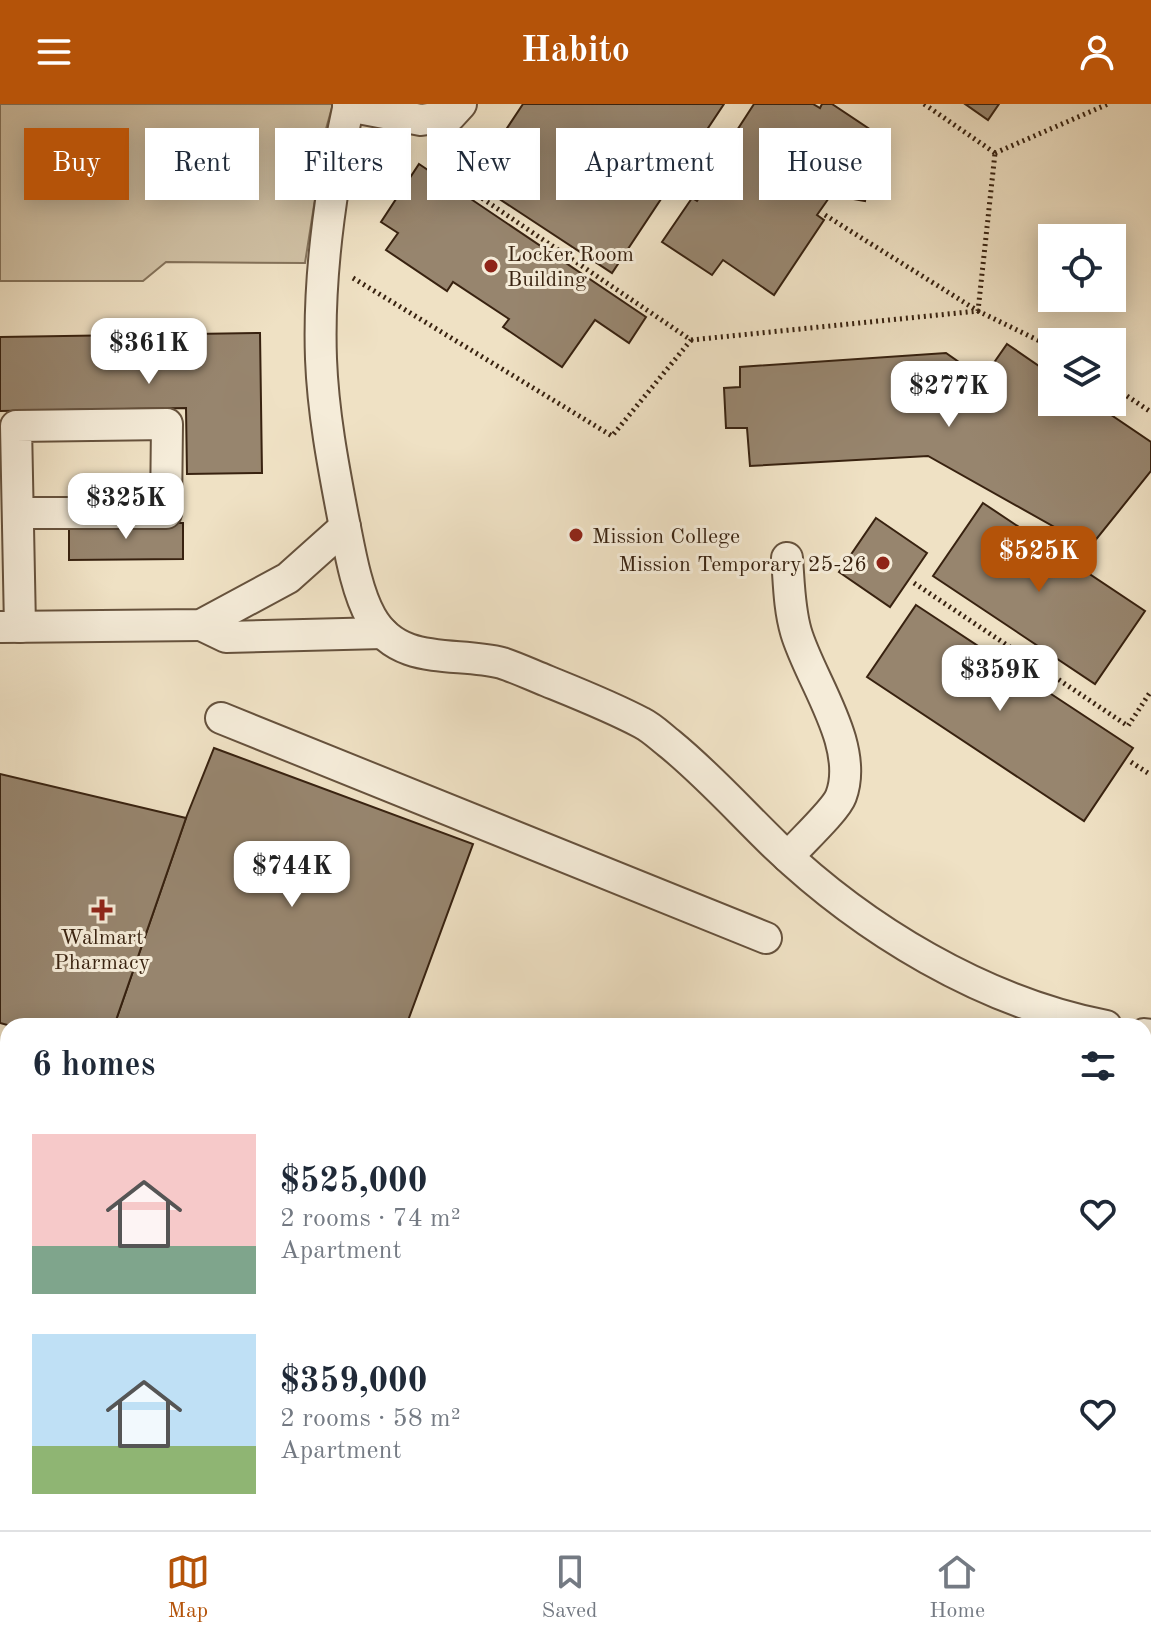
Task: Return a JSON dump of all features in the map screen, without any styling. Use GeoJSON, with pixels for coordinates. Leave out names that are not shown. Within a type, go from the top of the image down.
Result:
{"type":"FeatureCollection","features":[{"type":"Feature","properties":{"kind":"lane"},"geometry":{"type":"LineString","coordinates":[[461,104],[450,116],[349,105],[332,196],[321,358],[345,527],[370,616],[390,641],[420,654],[500,663],[592,699],[646,725],[704,772],[788,857],[850,910],[920,953],[985,986],[1076,1018]]}},
{"type":"Feature","properties":{"kind":"lane"},"geometry":{"type":"LineString","coordinates":[[18,513],[166,513],[167,424],[16,426],[18,513],[10,627],[201,625],[226,637],[383,633]]}},
{"type":"Feature","properties":{"kind":"lane"},"geometry":{"type":"LineString","coordinates":[[201,625],[288,578],[345,527]]}},
{"type":"Feature","properties":{"kind":"lane"},"geometry":{"type":"LineString","coordinates":[[787,558],[790,604],[796,633],[838,730],[845,774],[840,798],[788,857]]}},
{"type":"Feature","properties":{"kind":"lane"},"geometry":{"type":"LineString","coordinates":[[221,718],[766,938]]}},
{"type":"Feature","properties":{"kind":"path"},"geometry":{"type":"LineString","coordinates":[[924,104],[995,153]]}},
{"type":"Feature","properties":{"kind":"path"},"geometry":{"type":"LineString","coordinates":[[995,153],[1108,104]]}},
{"type":"Feature","properties":{"kind":"path"},"geometry":{"type":"LineString","coordinates":[[978,311],[995,153]]}},
{"type":"Feature","properties":{"kind":"path"},"geometry":{"type":"LineString","coordinates":[[484,200],[691,340],[978,311]]}},
{"type":"Feature","properties":{"kind":"path"},"geometry":{"type":"LineString","coordinates":[[825,215],[978,311],[1038,340]]}},
{"type":"Feature","properties":{"kind":"path"},"geometry":{"type":"LineString","coordinates":[[324,287],[352,277],[612,436],[691,340]]}},
{"type":"Feature","properties":{"kind":"path"},"geometry":{"type":"LineString","coordinates":[[1126,395],[1151,412]]}},
{"type":"Feature","properties":{"kind":"path"},"geometry":{"type":"LineString","coordinates":[[914,583],[1128,726],[1151,691]]}},
{"type":"Feature","properties":{"kind":"path"},"geometry":{"type":"LineString","coordinates":[[1131,762],[1151,775]]}},
{"type":"Feature","properties":{"kind":"shaded area"},"geometry":{"type":"Polygon","coordinates":[[[0,104],[333,104],[326,128],[275,128],[275,200],[315,200],[305,263],[166,262],[143,281],[0,281],[0,104]]]}},
{"type":"Feature","properties":{"kind":"building"},"geometry":{"type":"Polygon","coordinates":[[[523,104],[724,104],[708,128],[556,128],[556,200],[660,200],[612,273],[501,200],[540,200],[540,128],[507,128],[523,104]]]}},
{"type":"Feature","properties":{"kind":"building"},"geometry":{"type":"Polygon","coordinates":[[[754,104],[813,104],[820,108],[822,104],[832,104],[868,128],[759,128],[759,200],[828,200],[817,215],[824,220],[774,295],[723,260],[712,275],[662,242],[691,200],[743,200],[743,128],[738,128],[754,104]]]}},
{"type":"Feature","properties":{"kind":"building"},"geometry":{"type":"Polygon","coordinates":[[[965,104],[999,104],[988,120],[965,104]]]}},
{"type":"Feature","properties":{"kind":"building","name":"Locker Room Building"},"geometry":{"type":"Polygon","coordinates":[[[419,164],[427,169],[427,200],[472,200],[646,317],[629,343],[595,320],[562,367],[503,327],[509,319],[453,282],[447,291],[386,250],[398,233],[381,222],[395,200],[411,200],[411,176],[419,164]]]}},
{"type":"Feature","properties":{"kind":"building"},"geometry":{"type":"Polygon","coordinates":[[[260,333],[262,473],[187,474],[186,408],[0,411],[0,337],[260,333]]]}},
{"type":"Feature","properties":{"kind":"building"},"geometry":{"type":"Polygon","coordinates":[[[1007,344],[1038,365],[1038,416],[1113,416],[1151,442],[1151,471],[1090,547],[928,456],[750,466],[747,428],[726,428],[724,388],[740,387],[740,367],[946,353],[959,362],[993,364],[1007,344]]]}},
{"type":"Feature","properties":{"kind":"building"},"geometry":{"type":"Polygon","coordinates":[[[983,503],[1145,611],[1095,684],[933,576],[983,503]]]}},
{"type":"Feature","properties":{"kind":"building","name":"Mission Temporary 25-26"},"geometry":{"type":"Polygon","coordinates":[[[876,518],[927,553],[890,607],[839,572],[876,518]]]}},
{"type":"Feature","properties":{"kind":"building"},"geometry":{"type":"Polygon","coordinates":[[[69,523],[183,523],[183,559],[69,560],[69,523]]]}},
{"type":"Feature","properties":{"kind":"building"},"geometry":{"type":"Polygon","coordinates":[[[916,605],[1133,748],[1084,821],[867,677],[916,605]]]}},
{"type":"Feature","properties":{"kind":"building"},"geometry":{"type":"Polygon","coordinates":[[[214,748],[473,844],[409,1018],[117,1018],[186,818],[214,748]]]}},
{"type":"Feature","properties":{"kind":"building"},"geometry":{"type":"Polygon","coordinates":[[[0,774],[186,818],[117,1018],[0,1018],[0,774]]]}},
{"type":"Feature","properties":{"kind":"place","name":"Locker Room Building"},"geometry":{"type":"Point","coordinates":[491,266]}},
{"type":"Feature","properties":{"kind":"place","name":"Mission College"},"geometry":{"type":"Point","coordinates":[576,535]}},
{"type":"Feature","properties":{"kind":"place","name":"Mission Temporary 25-26"},"geometry":{"type":"Point","coordinates":[883,563]}},
{"type":"Feature","properties":{"kind":"place","name":"Walmart Pharmacy"},"geometry":{"type":"Point","coordinates":[102,910]}}]}
